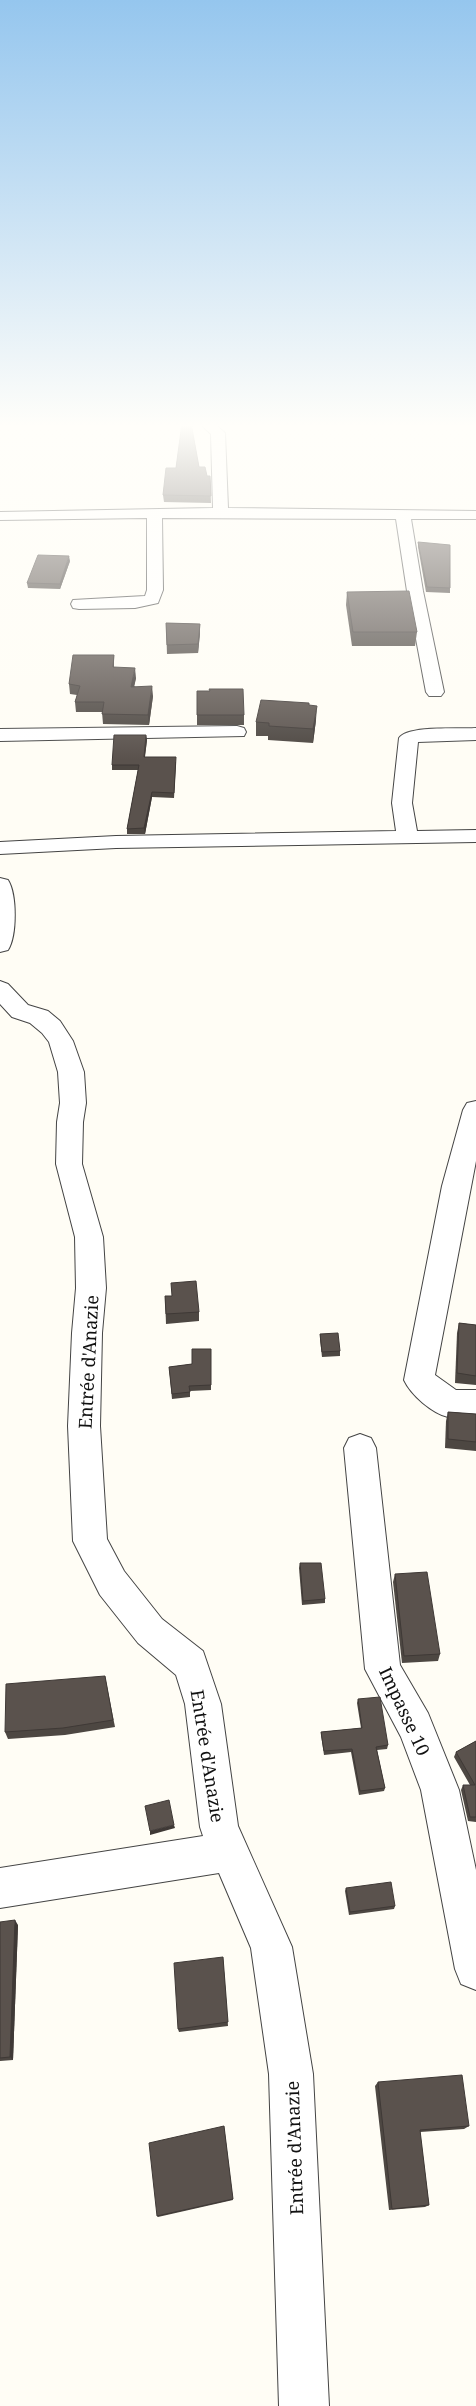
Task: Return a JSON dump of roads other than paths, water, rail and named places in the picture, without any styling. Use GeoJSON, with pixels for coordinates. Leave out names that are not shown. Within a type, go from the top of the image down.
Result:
{"type":"FeatureCollection","features":[{"type":"Feature","properties":{"kind":"street"},"geometry":{"type":"LineString","coordinates":[[78,604],[135,603],[152,599],[155,590],[154,535]]}},
{"type":"Feature","properties":{"kind":"street"},"geometry":{"type":"LineString","coordinates":[[406,535],[435,692]]}},
{"type":"Feature","properties":{"kind":"street"},"geometry":{"type":"LineString","coordinates":[[0,734],[237,732]]}},
{"type":"Feature","properties":{"kind":"street"},"geometry":{"type":"LineString","coordinates":[[407,836],[402,802],[409,738],[414,736],[476,734]]}},
{"type":"Feature","properties":{"kind":"street"},"geometry":{"type":"LineString","coordinates":[[0,848],[116,842],[476,836]]}},
{"type":"Feature","properties":{"kind":"street"},"geometry":{"type":"LineString","coordinates":[[0,885],[4,913],[0,945]]}},
{"type":"Feature","properties":{"kind":"street","name":"Entrée d'Anazie"},"geometry":{"type":"LineString","coordinates":[[0,989],[20,1011],[39,1017],[51,1027],[61,1041],[72,1072],[73,1103],[70,1122],[69,1164],[89,1237],[91,1288],[87,1333],[84,1426],[90,1541],[112,1583],[150,1631],[190,1664],[203,1704],[219,1827],[271,1947],[291,2074],[304,2406]]}},
{"type":"Feature","properties":{"kind":"street"},"geometry":{"type":"LineString","coordinates":[[476,1110],[456,1186],[419,1380],[450,1404],[476,1404]]}},
{"type":"Feature","properties":{"kind":"street","name":"Impasse 10"},"geometry":{"type":"LineString","coordinates":[[360,1448],[383,1669],[415,1726],[440,1790],[476,1969]]}},
{"type":"Feature","properties":{"kind":"street"},"geometry":{"type":"LineString","coordinates":[[0,1888],[230,1852]]}}]}
